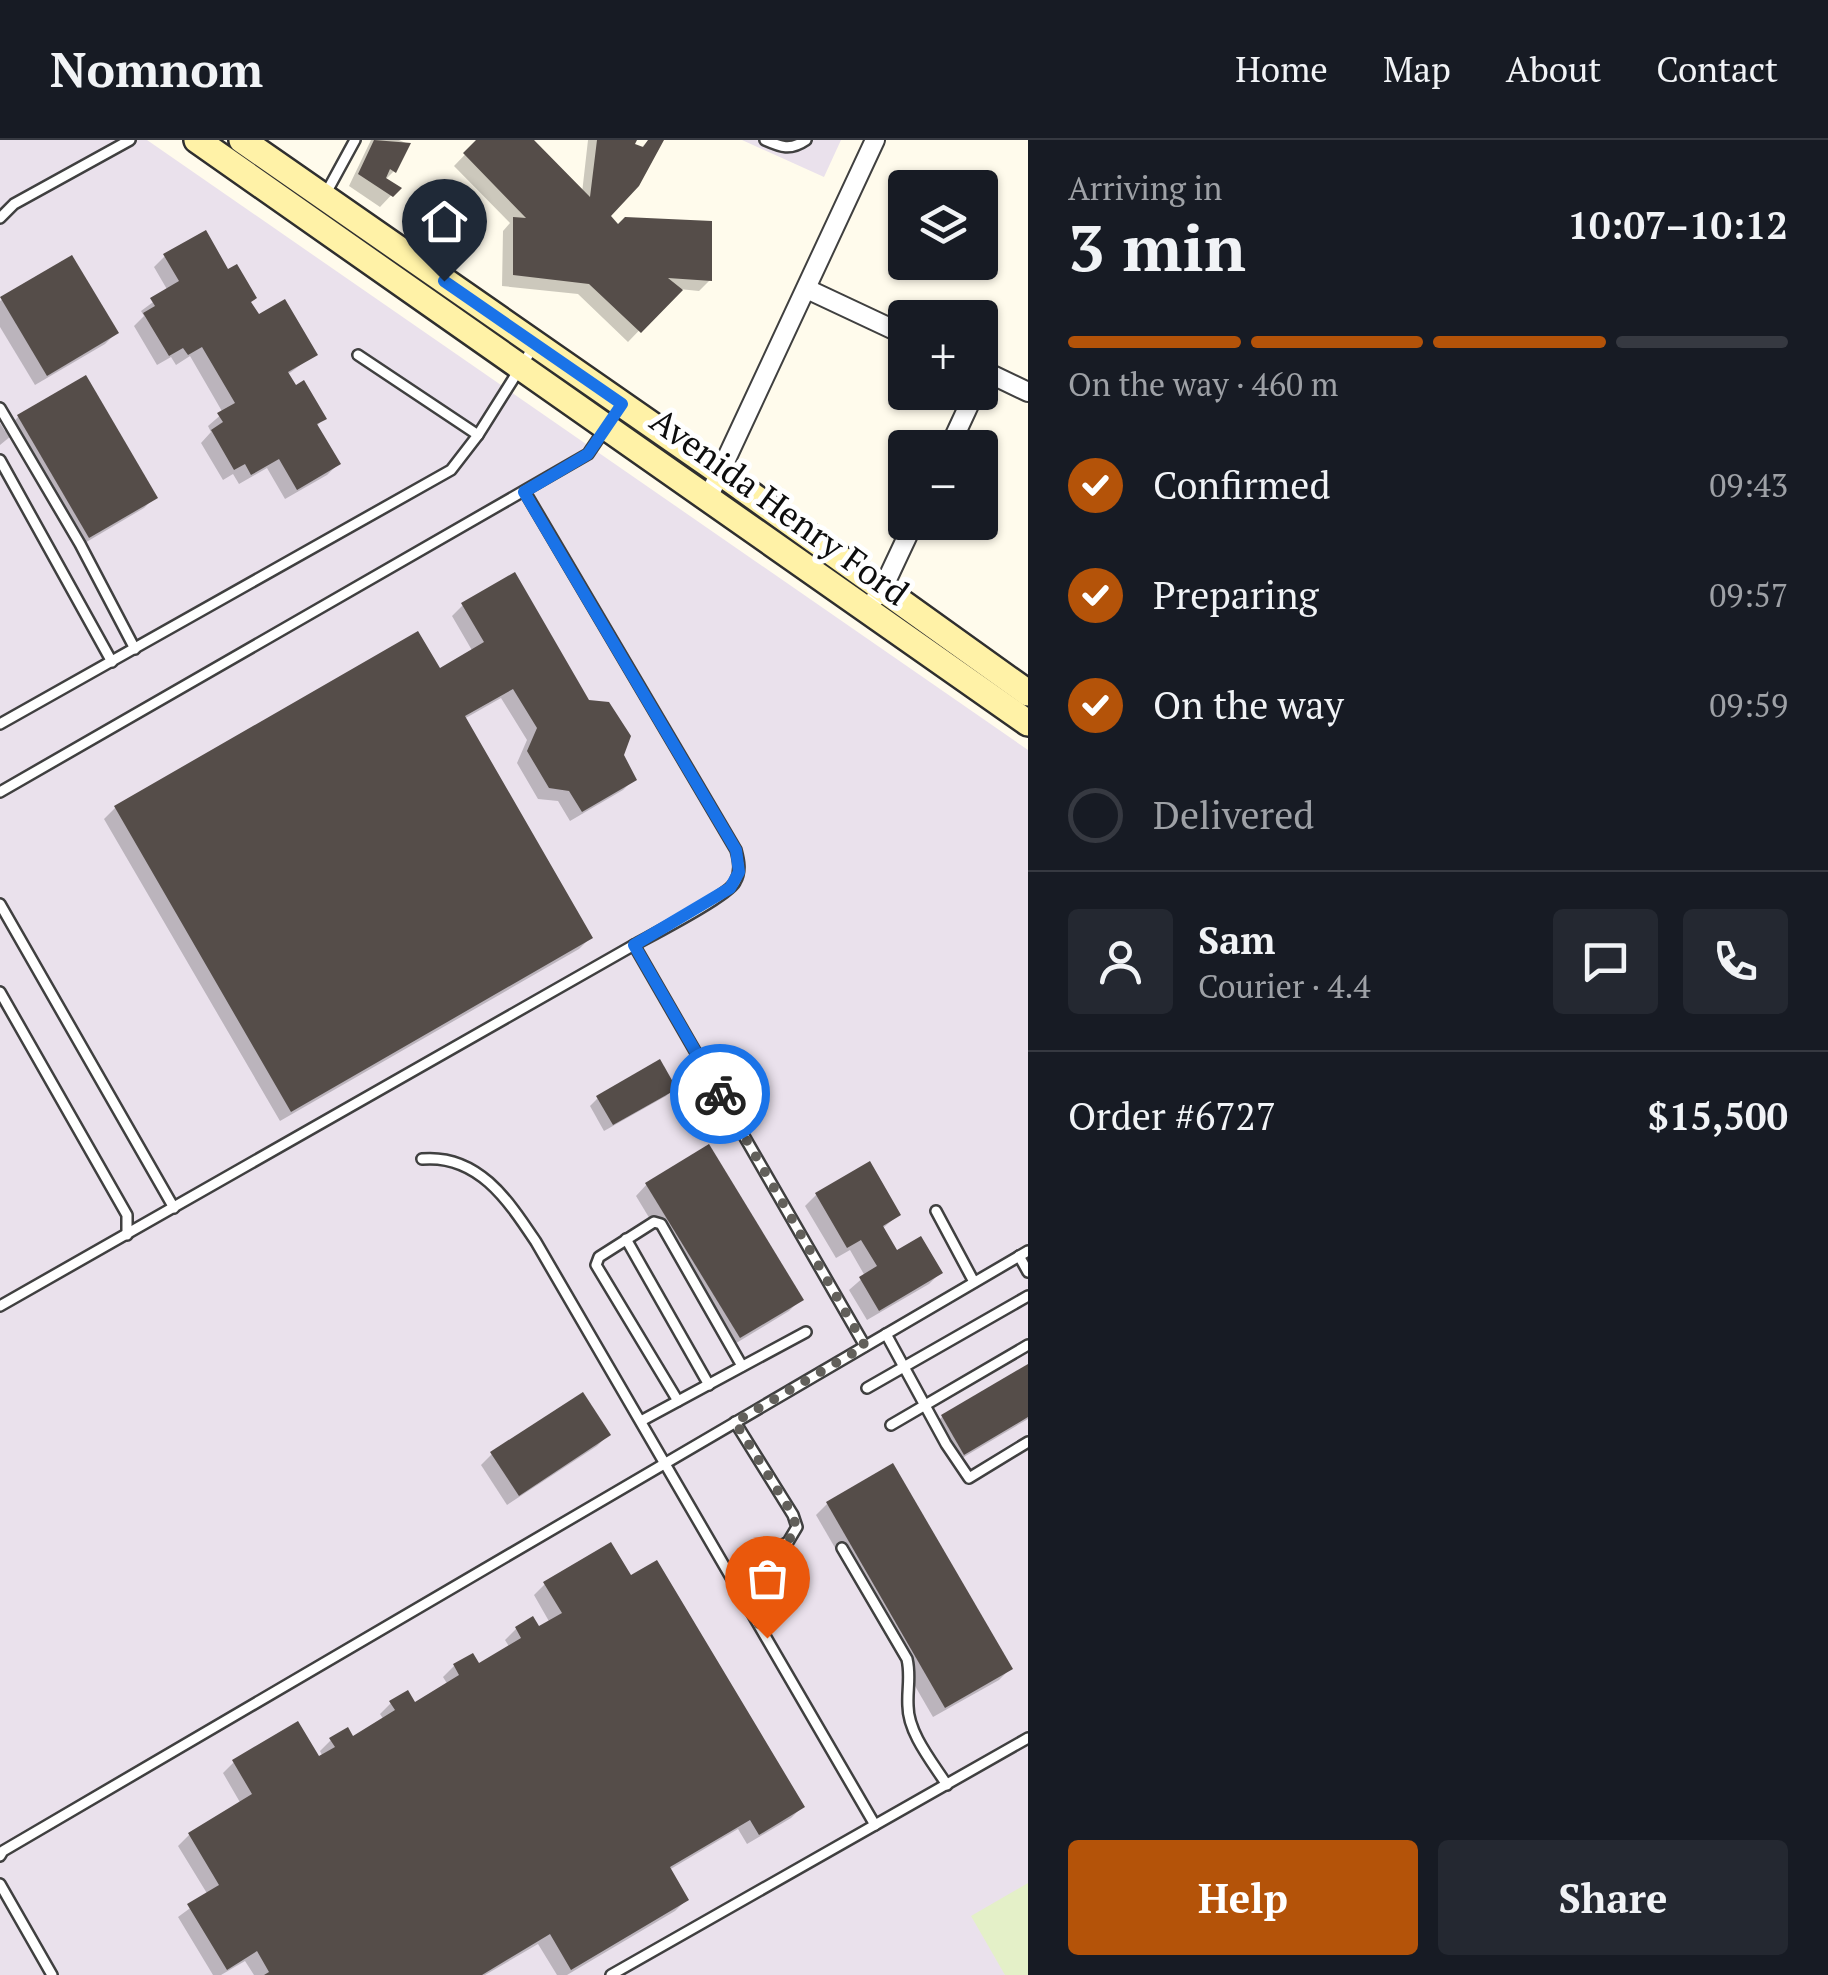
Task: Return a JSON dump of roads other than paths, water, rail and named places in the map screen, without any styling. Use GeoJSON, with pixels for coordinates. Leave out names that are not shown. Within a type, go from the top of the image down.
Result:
{"type":"FeatureCollection","features":[{"type":"Feature","properties":{"kind":"main road","name":"Avenida Henry Ford"},"geometry":{"type":"LineString","coordinates":[[197,140],[528,354],[615,415],[721,473],[1028,693]]}},
{"type":"Feature","properties":{"kind":"main road","name":"Avenida Henry Ford"},"geometry":{"type":"LineString","coordinates":[[242,140],[324,197],[528,354]]}},
{"type":"Feature","properties":{"kind":"main road","name":"Avenida Henry Ford"},"geometry":{"type":"LineString","coordinates":[[615,415],[708,498],[1027,720]]}},
{"type":"Feature","properties":{"kind":"street"},"geometry":{"type":"LineString","coordinates":[[708,498],[875,140]]}},
{"type":"Feature","properties":{"kind":"street"},"geometry":{"type":"LineString","coordinates":[[806,289],[888,326]]}},
{"type":"Feature","properties":{"kind":"street"},"geometry":{"type":"LineString","coordinates":[[998,380],[1028,392]]}},
{"type":"Feature","properties":{"kind":"street"},"geometry":{"type":"LineString","coordinates":[[865,610],[883,588],[906,540]]}},
{"type":"Feature","properties":{"kind":"lane"},"geometry":{"type":"LineString","coordinates":[[0,218],[14,204],[130,140]]}},
{"type":"Feature","properties":{"kind":"lane"},"geometry":{"type":"LineString","coordinates":[[324,197],[354,140]]}},
{"type":"Feature","properties":{"kind":"lane"},"geometry":{"type":"LineString","coordinates":[[764,140],[782,148],[806,140]]}},
{"type":"Feature","properties":{"kind":"lane"},"geometry":{"type":"LineString","coordinates":[[358,354],[478,435]]}},
{"type":"Feature","properties":{"kind":"lane"},"geometry":{"type":"LineString","coordinates":[[0,724],[442,476],[461,460],[528,354]]}},
{"type":"Feature","properties":{"kind":"lane"},"geometry":{"type":"LineString","coordinates":[[0,408],[80,544],[135,649]]}},
{"type":"Feature","properties":{"kind":"lane"},"geometry":{"type":"LineString","coordinates":[[0,792],[588,454],[615,415]]}},
{"type":"Feature","properties":{"kind":"lane"},"geometry":{"type":"LineString","coordinates":[[0,460],[112,662]]}},
{"type":"Feature","properties":{"kind":"lane"},"geometry":{"type":"LineString","coordinates":[[0,1306],[730,888],[739,872],[736,850],[524,492]]}},
{"type":"Feature","properties":{"kind":"lane"},"geometry":{"type":"LineString","coordinates":[[0,904],[174,1208]]}},
{"type":"Feature","properties":{"kind":"lane"},"geometry":{"type":"LineString","coordinates":[[634,945],[865,1346]]}},
{"type":"Feature","properties":{"kind":"lane"},"geometry":{"type":"LineString","coordinates":[[0,992],[127,1215],[127,1234]]}},
{"type":"Feature","properties":{"kind":"lane"},"geometry":{"type":"LineString","coordinates":[[422,1159],[436,1158],[474,1170],[509,1200],[876,1824]]}},
{"type":"Feature","properties":{"kind":"lane"},"geometry":{"type":"LineString","coordinates":[[936,1211],[974,1282]]}},
{"type":"Feature","properties":{"kind":"lane"},"geometry":{"type":"LineString","coordinates":[[678,1401],[596,1266],[599,1256],[654,1222],[661,1224],[742,1366]]}},
{"type":"Feature","properties":{"kind":"lane"},"geometry":{"type":"LineString","coordinates":[[626,1239],[709,1384]]}},
{"type":"Feature","properties":{"kind":"lane"},"geometry":{"type":"LineString","coordinates":[[0,1856],[1024,1254],[1028,1272]]}},
{"type":"Feature","properties":{"kind":"lane"},"geometry":{"type":"LineString","coordinates":[[866,1388],[1028,1296]]}},
{"type":"Feature","properties":{"kind":"lane"},"geometry":{"type":"LineString","coordinates":[[642,1421],[806,1332]]}},
{"type":"Feature","properties":{"kind":"lane"},"geometry":{"type":"LineString","coordinates":[[886,1334],[969,1478],[1028,1442]]}},
{"type":"Feature","properties":{"kind":"lane"},"geometry":{"type":"LineString","coordinates":[[892,1425],[1028,1346]]}},
{"type":"Feature","properties":{"kind":"lane"},"geometry":{"type":"LineString","coordinates":[[731,1576],[788,1542],[796,1527],[793,1515],[735,1422]]}},
{"type":"Feature","properties":{"kind":"lane"},"geometry":{"type":"LineString","coordinates":[[842,1548],[908,1659],[912,1676],[908,1704],[911,1724],[947,1784]]}},
{"type":"Feature","properties":{"kind":"lane"},"geometry":{"type":"LineString","coordinates":[[611,1975],[1028,1738]]}},
{"type":"Feature","properties":{"kind":"lane"},"geometry":{"type":"LineString","coordinates":[[0,1884],[52,1975]]}}]}
